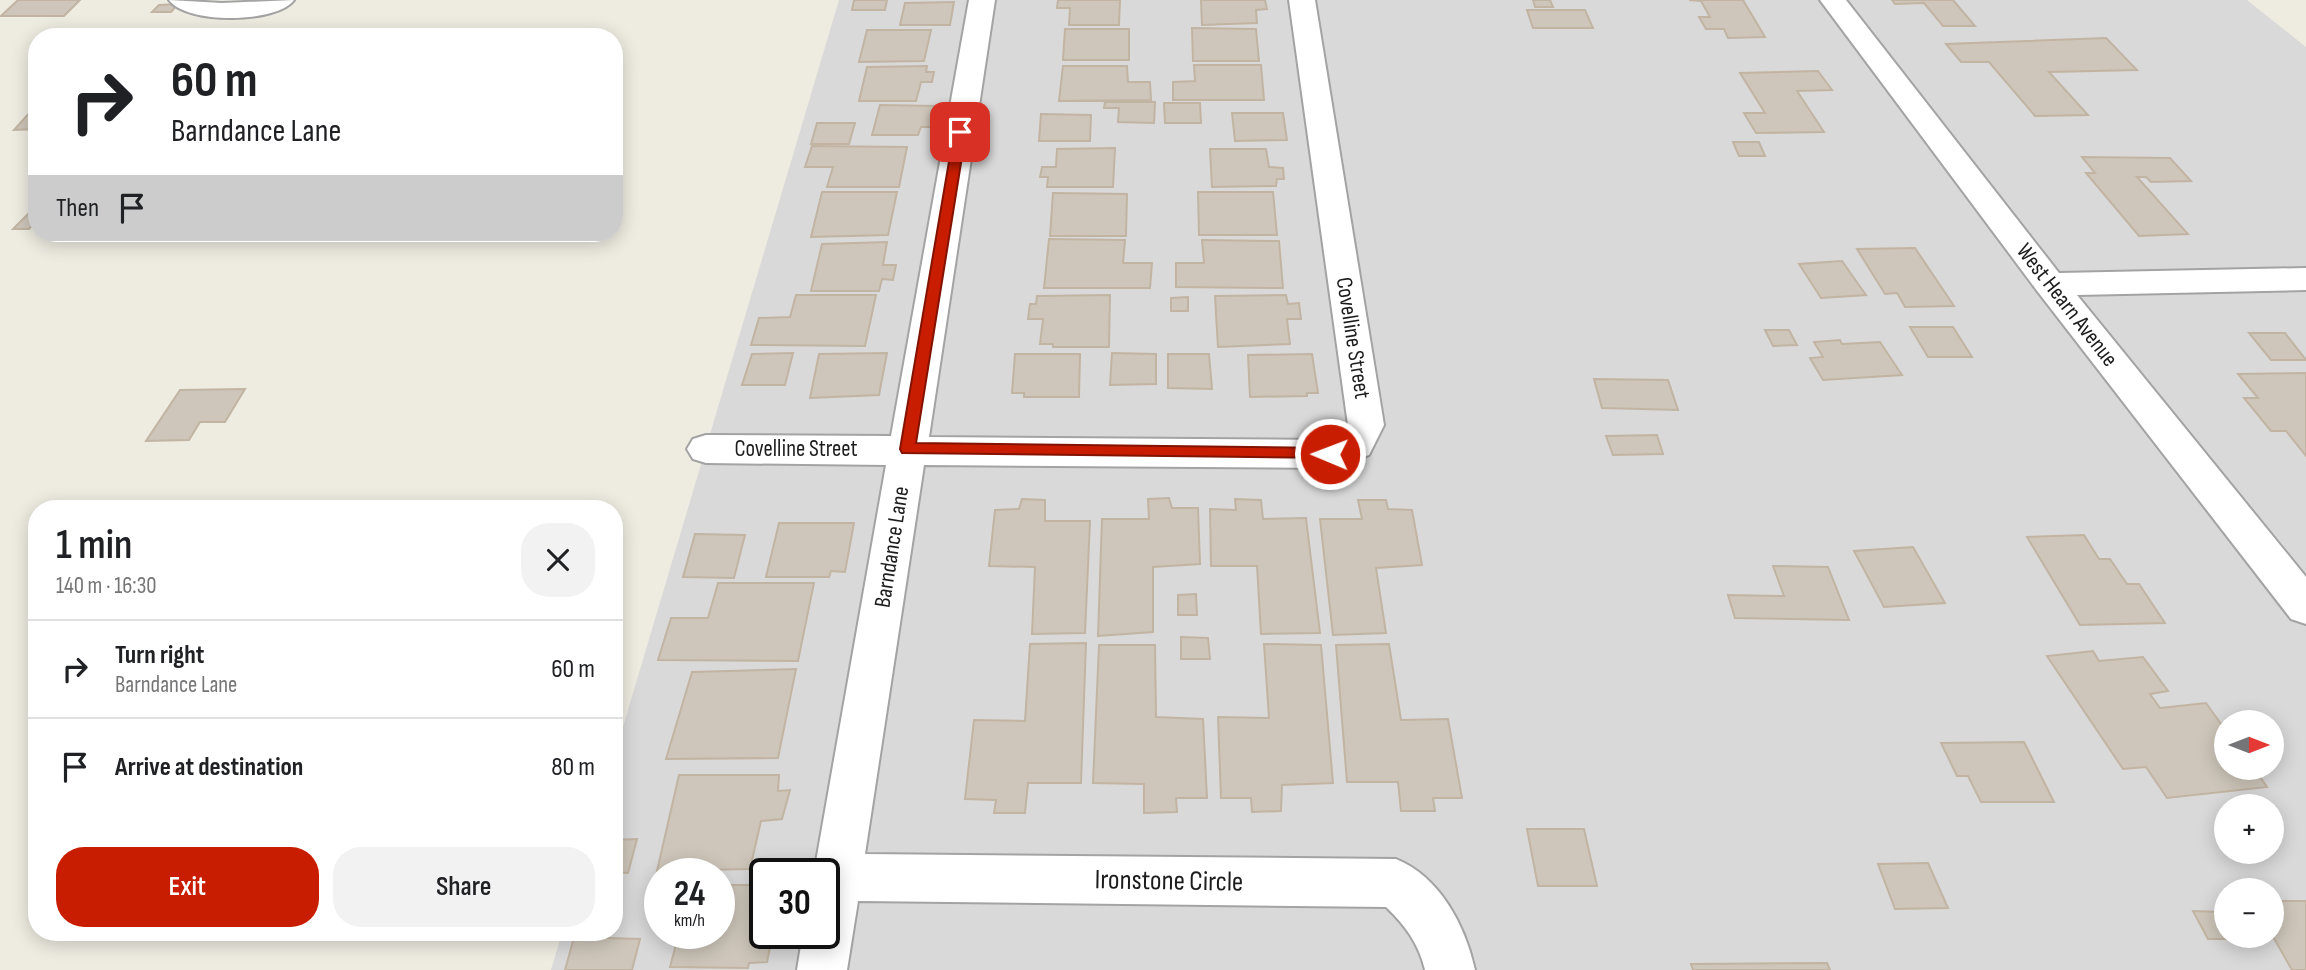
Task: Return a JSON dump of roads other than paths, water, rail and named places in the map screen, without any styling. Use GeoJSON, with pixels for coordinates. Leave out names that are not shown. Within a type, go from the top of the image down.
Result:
{"type":"FeatureCollection","features":[{"type":"Feature","properties":{"kind":"street"},"geometry":{"type":"LineString","coordinates":[[182,0],[203,10],[226,10],[261,6],[281,0]]}},
{"type":"Feature","properties":{"kind":"street","name":"Barndance Lane"},"geometry":{"type":"LineString","coordinates":[[840,865],[982,0]]}},
{"type":"Feature","properties":{"kind":"street","name":"Covelline Street"},"geometry":{"type":"LineString","coordinates":[[706,449],[1330,454],[1356,444],[1366,425],[1302,0]]}},
{"type":"Feature","properties":{"kind":"street","name":"West Hearn Avenue"},"geometry":{"type":"LineString","coordinates":[[1833,0],[2050,284],[2306,607]]}},
{"type":"Feature","properties":{"kind":"street"},"geometry":{"type":"LineString","coordinates":[[2050,284],[2306,279]]}},
{"type":"Feature","properties":{"kind":"street","name":"Ironstone Circle"},"geometry":{"type":"LineString","coordinates":[[840,877],[1396,883],[1424,908],[1448,955],[1450,970]]}},
{"type":"Feature","properties":{"kind":"street","name":"Barndance Lane"},"geometry":{"type":"LineString","coordinates":[[822,970],[826,949]]}}]}
